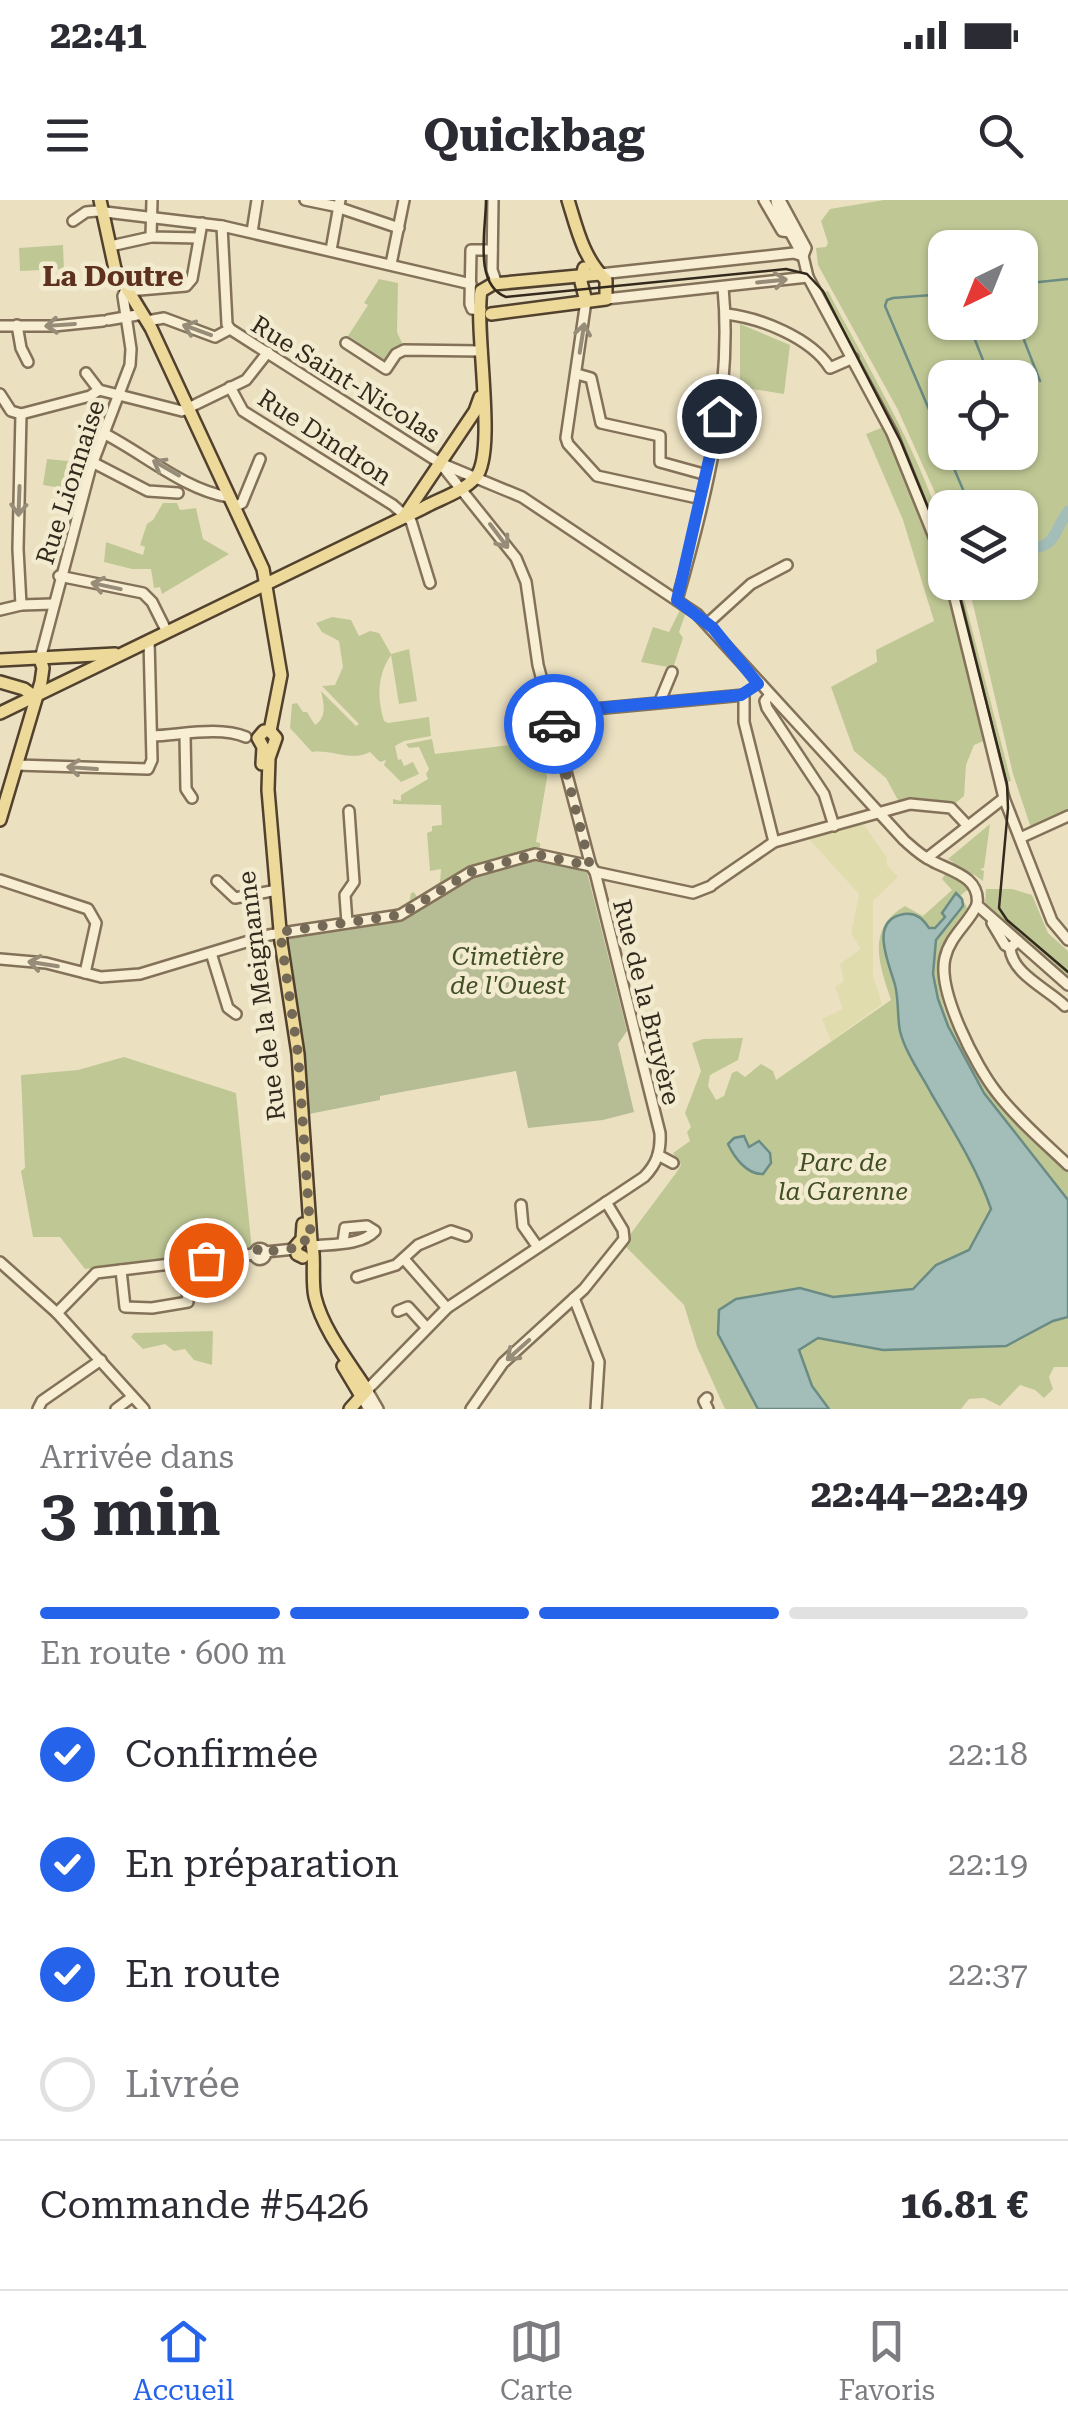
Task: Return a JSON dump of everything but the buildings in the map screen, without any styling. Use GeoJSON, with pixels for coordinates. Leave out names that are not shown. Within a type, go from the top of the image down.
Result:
{"type":"FeatureCollection","features":[{"type":"Feature","properties":{"kind":"main road"},"geometry":{"type":"LineString","coordinates":[[484,314],[606,299],[606,280],[582,244],[568,200]]}},
{"type":"Feature","properties":{"kind":"main road"},"geometry":{"type":"LineString","coordinates":[[100,206],[116,269],[145,318],[267,584]]}},
{"type":"Feature","properties":{"kind":"main road"},"geometry":{"type":"LineString","coordinates":[[582,244],[586,302]]}},
{"type":"Feature","properties":{"kind":"main road"},"geometry":{"type":"LineString","coordinates":[[5,711],[475,478],[481,466],[484,314],[476,288],[496,282],[600,274]]}},
{"type":"Feature","properties":{"kind":"main road"},"geometry":{"type":"LineString","coordinates":[[405,515],[475,411],[482,393]]}},
{"type":"Feature","properties":{"kind":"main road","name":"Rue de la Meignanne"},"geometry":{"type":"LineString","coordinates":[[267,584],[281,675],[270,731],[276,738],[259,742],[276,933],[298,1054],[312,1311],[364,1393]]}},
{"type":"Feature","properties":{"kind":"main road"},"geometry":{"type":"LineString","coordinates":[[0,660],[124,652]]}},
{"type":"Feature","properties":{"kind":"main road"},"geometry":{"type":"LineString","coordinates":[[0,820],[5,784],[16,765],[43,668],[40,659]]}},
{"type":"Feature","properties":{"kind":"main road"},"geometry":{"type":"LineString","coordinates":[[0,684],[24,689],[35,696]]}},
{"type":"Feature","properties":{"kind":"main road"},"geometry":{"type":"LineString","coordinates":[[0,684],[10,698],[5,711]]}},
{"type":"Feature","properties":{"kind":"main road"},"geometry":{"type":"LineString","coordinates":[[350,1409],[364,1393]]}},
{"type":"Feature","properties":{"kind":"street"},"geometry":{"type":"LineString","coordinates":[[152,200],[152,236]]}},
{"type":"Feature","properties":{"kind":"street"},"geometry":{"type":"LineString","coordinates":[[252,232],[257,200]]}},
{"type":"Feature","properties":{"kind":"street"},"geometry":{"type":"LineString","coordinates":[[305,200],[340,204],[398,228]]}},
{"type":"Feature","properties":{"kind":"street"},"geometry":{"type":"LineString","coordinates":[[391,264],[404,200]]}},
{"type":"Feature","properties":{"kind":"street"},"geometry":{"type":"LineString","coordinates":[[493,200],[496,282]]}},
{"type":"Feature","properties":{"kind":"street"},"geometry":{"type":"LineString","coordinates":[[764,200],[782,231],[790,232]]}},
{"type":"Feature","properties":{"kind":"street"},"geometry":{"type":"LineString","coordinates":[[778,200],[808,277],[906,463],[928,520]]}},
{"type":"Feature","properties":{"kind":"street"},"geometry":{"type":"LineString","coordinates":[[778,200],[806,248],[803,256]]}},
{"type":"Feature","properties":{"kind":"street"},"geometry":{"type":"LineString","coordinates":[[331,250],[340,204]]}},
{"type":"Feature","properties":{"kind":"street"},"geometry":{"type":"LineString","coordinates":[[73,221],[100,206],[222,226],[391,264],[476,288],[471,250],[492,250]]}},
{"type":"Feature","properties":{"kind":"street"},"geometry":{"type":"LineString","coordinates":[[127,290],[186,286],[192,279],[202,223]]}},
{"type":"Feature","properties":{"kind":"street"},"geometry":{"type":"LineString","coordinates":[[0,326],[60,326],[159,317],[215,337],[230,329],[222,226]]}},
{"type":"Feature","properties":{"kind":"street"},"geometry":{"type":"LineString","coordinates":[[115,245],[152,236],[199,238]]}},
{"type":"Feature","properties":{"kind":"street"},"geometry":{"type":"LineString","coordinates":[[600,274],[794,253],[803,256]]}},
{"type":"Feature","properties":{"kind":"street"},"geometry":{"type":"LineString","coordinates":[[606,299],[808,277]]}},
{"type":"Feature","properties":{"kind":"street"},"geometry":{"type":"LineString","coordinates":[[677,600],[721,404],[726,314],[723,287]]}},
{"type":"Feature","properties":{"kind":"street","name":"Rue Lionnaise"},"geometry":{"type":"LineString","coordinates":[[40,659],[94,463],[130,365],[123,296],[127,290]]}},
{"type":"Feature","properties":{"kind":"street"},"geometry":{"type":"LineString","coordinates":[[586,302],[566,438],[592,474],[702,499]]}},
{"type":"Feature","properties":{"kind":"street"},"geometry":{"type":"LineString","coordinates":[[726,314],[766,325],[811,347],[830,368],[853,358]]}},
{"type":"Feature","properties":{"kind":"street"},"geometry":{"type":"LineString","coordinates":[[17,326],[20,348],[28,362]]}},
{"type":"Feature","properties":{"kind":"street","name":"Rue Saint-Nicolas"},"geometry":{"type":"LineString","coordinates":[[230,329],[440,464]]}},
{"type":"Feature","properties":{"kind":"street"},"geometry":{"type":"LineString","coordinates":[[346,343],[386,368],[404,350],[482,352]]}},
{"type":"Feature","properties":{"kind":"street"},"geometry":{"type":"LineString","coordinates":[[86,373],[99,390],[174,411],[188,408],[253,374],[268,352]]}},
{"type":"Feature","properties":{"kind":"street"},"geometry":{"type":"LineString","coordinates":[[576,374],[592,378],[601,423],[658,436],[662,441],[658,458],[662,463],[708,475]]}},
{"type":"Feature","properties":{"kind":"street","name":"Rue Dindron"},"geometry":{"type":"LineString","coordinates":[[230,388],[243,411],[405,515]]}},
{"type":"Feature","properties":{"kind":"street"},"geometry":{"type":"LineString","coordinates":[[0,416],[75,400],[99,390]]}},
{"type":"Feature","properties":{"kind":"street"},"geometry":{"type":"LineString","coordinates":[[0,394],[16,412],[21,605]]}},
{"type":"Feature","properties":{"kind":"street"},"geometry":{"type":"LineString","coordinates":[[104,434],[183,478],[242,504],[260,460]]}},
{"type":"Feature","properties":{"kind":"street"},"geometry":{"type":"LineString","coordinates":[[94,463],[148,491],[178,493]]}},
{"type":"Feature","properties":{"kind":"street"},"geometry":{"type":"LineString","coordinates":[[440,464],[522,498],[708,623],[758,684],[879,814],[927,858],[970,882],[978,894],[977,905],[948,946],[944,982],[959,1024],[992,1083],[1068,1165]]}},
{"type":"Feature","properties":{"kind":"street","name":"Rue de la Bruyère"},"geometry":{"type":"LineString","coordinates":[[440,464],[518,561],[528,593],[538,665],[660,1132],[659,1152]]}},
{"type":"Feature","properties":{"kind":"street"},"geometry":{"type":"LineString","coordinates":[[405,515],[412,523],[430,583]]}},
{"type":"Feature","properties":{"kind":"street"},"geometry":{"type":"LineString","coordinates":[[708,623],[750,584],[787,565]]}},
{"type":"Feature","properties":{"kind":"street"},"geometry":{"type":"LineString","coordinates":[[60,576],[143,594],[150,599],[167,632]]}},
{"type":"Feature","properties":{"kind":"street"},"geometry":{"type":"LineString","coordinates":[[955,600],[1004,798],[1052,921],[1068,940]]}},
{"type":"Feature","properties":{"kind":"street"},"geometry":{"type":"LineString","coordinates":[[0,610],[53,604]]}},
{"type":"Feature","properties":{"kind":"street"},"geometry":{"type":"LineString","coordinates":[[16,765],[148,769],[152,760],[150,640]]}},
{"type":"Feature","properties":{"kind":"street"},"geometry":{"type":"LineString","coordinates":[[660,702],[672,672]]}},
{"type":"Feature","properties":{"kind":"street"},"geometry":{"type":"LineString","coordinates":[[551,713],[744,695],[758,684]]}},
{"type":"Feature","properties":{"kind":"street"},"geometry":{"type":"LineString","coordinates":[[744,695],[744,722],[774,842]]}},
{"type":"Feature","properties":{"kind":"street"},"geometry":{"type":"LineString","coordinates":[[769,696],[764,701],[767,708],[824,794],[834,826]]}},
{"type":"Feature","properties":{"kind":"street"},"geometry":{"type":"LineString","coordinates":[[152,736],[189,735],[259,742]]}},
{"type":"Feature","properties":{"kind":"street"},"geometry":{"type":"LineString","coordinates":[[189,735],[186,789],[192,798]]}},
{"type":"Feature","properties":{"kind":"street"},"geometry":{"type":"LineString","coordinates":[[927,858],[1004,798]]}},
{"type":"Feature","properties":{"kind":"street"},"geometry":{"type":"LineString","coordinates":[[0,960],[46,963],[101,977],[140,974],[276,933],[400,915],[471,872],[535,854],[692,894],[712,885],[774,842],[910,804],[948,808],[967,825]]}},
{"type":"Feature","properties":{"kind":"street"},"geometry":{"type":"LineString","coordinates":[[347,923],[346,894],[354,882],[349,811]]}},
{"type":"Feature","properties":{"kind":"street"},"geometry":{"type":"LineString","coordinates":[[1020,838],[1068,816]]}},
{"type":"Feature","properties":{"kind":"street"},"geometry":{"type":"LineString","coordinates":[[0,880],[88,909],[96,924],[84,974]]}},
{"type":"Feature","properties":{"kind":"street"},"geometry":{"type":"LineString","coordinates":[[217,881],[235,898],[273,891]]}},
{"type":"Feature","properties":{"kind":"street"},"geometry":{"type":"LineString","coordinates":[[977,905],[1014,945],[1068,985]]}},
{"type":"Feature","properties":{"kind":"street"},"geometry":{"type":"LineString","coordinates":[[1014,945],[1010,955],[1021,969],[1062,1003]]}},
{"type":"Feature","properties":{"kind":"street"},"geometry":{"type":"LineString","coordinates":[[211,953],[228,1008],[236,1014]]}},
{"type":"Feature","properties":{"kind":"street"},"geometry":{"type":"LineString","coordinates":[[364,1393],[446,1308],[644,1176],[659,1152],[673,1163]]}},
{"type":"Feature","properties":{"kind":"street"},"geometry":{"type":"LineString","coordinates":[[471,1409],[503,1363],[574,1298],[624,1239],[623,1230],[606,1202]]}},
{"type":"Feature","properties":{"kind":"street"},"geometry":{"type":"LineString","coordinates":[[521,1205],[523,1226],[537,1246]]}},
{"type":"Feature","properties":{"kind":"street"},"geometry":{"type":"LineString","coordinates":[[357,1277],[404,1259],[411,1249],[434,1238],[451,1232],[466,1236]]}},
{"type":"Feature","properties":{"kind":"street"},"geometry":{"type":"LineString","coordinates":[[57,1314],[91,1275],[342,1242]]}},
{"type":"Feature","properties":{"kind":"street"},"geometry":{"type":"LineString","coordinates":[[404,1259],[446,1308]]}},
{"type":"Feature","properties":{"kind":"street"},"geometry":{"type":"LineString","coordinates":[[0,1262],[57,1314],[144,1409]]}},
{"type":"Feature","properties":{"kind":"street"},"geometry":{"type":"LineString","coordinates":[[122,1270],[125,1307],[152,1308],[188,1302],[185,1262]]}},
{"type":"Feature","properties":{"kind":"street"},"geometry":{"type":"LineString","coordinates":[[574,1298],[598,1362],[596,1409]]}},
{"type":"Feature","properties":{"kind":"street"},"geometry":{"type":"LineString","coordinates":[[398,1311],[408,1306],[427,1328]]}},
{"type":"Feature","properties":{"kind":"street"},"geometry":{"type":"LineString","coordinates":[[38,1409],[42,1401],[100,1360]]}},
{"type":"Feature","properties":{"kind":"street","name":"Rue de la Meignanne"},"geometry":{"type":"LineString","coordinates":[[364,1393],[369,1409]]}},
{"type":"Feature","properties":{"kind":"street","name":"Rue de la Meignanne"},"geometry":{"type":"LineString","coordinates":[[364,1393],[378,1409]]}},
{"type":"Feature","properties":{"kind":"street"},"geometry":{"type":"LineString","coordinates":[[116,1409],[132,1397]]}},
{"type":"Feature","properties":{"kind":"shaded area"},"geometry":{"type":"Polygon","coordinates":[[[862,822],[898,877],[873,901],[873,976],[882,1004],[831,1041],[822,1019],[843,1009],[835,987],[844,981],[840,964],[861,949],[851,934],[859,894],[807,837],[862,822]]]}},
{"type":"Feature","properties":{"kind":"green space"},"geometry":{"type":"Polygon","coordinates":[[[884,200],[1068,200],[1068,813],[1032,831],[1013,774],[972,600],[1038,600],[1038,490],[934,490],[898,410],[818,265],[816,248],[828,243],[821,221],[830,209],[884,200]]]}},
{"type":"Feature","properties":{"kind":"green space"},"geometry":{"type":"Polygon","coordinates":[[[63,245],[64,269],[20,271],[19,248],[63,245]]]}},
{"type":"Feature","properties":{"kind":"green space"},"geometry":{"type":"Polygon","coordinates":[[[379,279],[398,283],[397,332],[402,343],[384,364],[361,350],[348,336],[379,279]]]}},
{"type":"Feature","properties":{"kind":"green space"},"geometry":{"type":"Polygon","coordinates":[[[828,291],[916,460],[929,490],[928,512],[903,449],[823,293],[828,291]]]}},
{"type":"Feature","properties":{"kind":"green space"},"geometry":{"type":"Polygon","coordinates":[[[740,324],[790,345],[784,394],[740,387],[740,324]]]}},
{"type":"Feature","properties":{"kind":"green space"},"geometry":{"type":"Polygon","coordinates":[[[886,426],[928,526],[928,600],[951,600],[986,740],[974,745],[966,765],[964,796],[951,807],[900,804],[886,778],[854,751],[831,687],[877,662],[876,650],[934,621],[903,520],[866,434],[886,426]]]}},
{"type":"Feature","properties":{"kind":"green space"},"geometry":{"type":"Polygon","coordinates":[[[47,459],[88,463],[80,491],[43,485],[47,459]]]}},
{"type":"Feature","properties":{"kind":"green space"},"geometry":{"type":"Polygon","coordinates":[[[163,503],[177,503],[180,510],[196,508],[203,539],[229,554],[162,594],[160,587],[154,588],[151,569],[104,562],[106,542],[143,555],[145,547],[140,545],[147,524],[163,503]]]}},
{"type":"Feature","properties":{"kind":"green space"},"geometry":{"type":"Polygon","coordinates":[[[958,600],[964,600],[1011,781],[1003,783],[958,600]]]}},
{"type":"Feature","properties":{"kind":"green space"},"geometry":{"type":"Polygon","coordinates":[[[681,608],[686,612],[679,632],[683,638],[673,668],[641,662],[653,627],[669,632],[681,608]]]}},
{"type":"Feature","properties":{"kind":"green space"},"geometry":{"type":"Polygon","coordinates":[[[332,617],[351,620],[359,636],[370,631],[379,633],[391,654],[409,649],[417,701],[399,704],[391,655],[383,671],[379,695],[384,721],[388,723],[429,717],[431,736],[395,746],[398,760],[404,766],[413,762],[419,774],[401,782],[384,765],[386,760],[380,762],[370,752],[356,756],[312,752],[290,728],[292,704],[297,703],[307,712],[315,725],[319,722],[324,710],[321,691],[356,726],[359,724],[322,686],[335,685],[343,667],[339,641],[322,632],[316,623],[332,617]]]}},
{"type":"Feature","properties":{"kind":"green space"},"geometry":{"type":"Polygon","coordinates":[[[432,739],[435,754],[542,741],[547,778],[536,842],[540,843],[540,852],[471,866],[409,905],[411,893],[417,897],[440,882],[441,869],[430,871],[427,833],[432,826],[442,825],[441,805],[393,804],[393,799],[401,801],[401,795],[428,779],[429,769],[419,747],[409,748],[406,744],[432,739]]]}},
{"type":"Feature","properties":{"kind":"green space","name":"Parc de la Garenne"},"geometry":{"type":"Polygon","coordinates":[[[990,824],[984,868],[980,869],[984,871],[983,881],[973,874],[967,884],[970,888],[961,895],[967,908],[942,948],[939,983],[946,1014],[979,1074],[1068,1171],[1068,1200],[998,1112],[954,1042],[940,1006],[933,971],[937,937],[912,915],[892,920],[886,926],[884,944],[895,983],[902,1036],[992,1209],[969,1250],[936,1265],[913,1289],[833,1297],[799,1288],[718,1334],[758,1409],[725,1409],[697,1347],[684,1305],[623,1244],[681,1165],[673,1153],[690,1141],[687,1132],[691,1127],[685,1113],[701,1071],[692,1043],[743,1038],[738,1060],[710,1075],[708,1086],[716,1100],[724,1096],[732,1073],[737,1071],[745,1077],[761,1064],[773,1071],[776,1080],[891,1000],[880,961],[880,936],[885,925],[905,906],[923,916],[952,890],[942,879],[953,862],[948,859],[990,824]]]}},
{"type":"Feature","properties":{"kind":"green space","name":"Cimetière de l'Ouest"},"geometry":{"type":"Polygon","coordinates":[[[535,859],[587,872],[627,1031],[618,1044],[634,1112],[603,1120],[528,1128],[516,1071],[380,1096],[380,1100],[309,1114],[302,1038],[285,939],[290,934],[402,919],[473,876],[535,859]]]}},
{"type":"Feature","properties":{"kind":"green space"},"geometry":{"type":"Polygon","coordinates":[[[986,889],[1012,889],[1032,895],[1048,933],[1068,951],[1068,975],[1065,978],[1066,974],[1057,966],[1053,969],[1055,964],[1046,956],[1041,958],[1044,955],[1034,947],[1031,950],[1033,945],[1023,937],[1020,940],[1021,935],[1007,929],[1010,926],[997,916],[993,917],[995,914],[985,905],[986,889]]]}},
{"type":"Feature","properties":{"kind":"green space"},"geometry":{"type":"Polygon","coordinates":[[[124,1057],[236,1093],[252,1250],[85,1269],[60,1237],[33,1237],[21,1171],[25,1168],[21,1075],[78,1070],[124,1057]]]}},
{"type":"Feature","properties":{"kind":"green space"},"geometry":{"type":"Polygon","coordinates":[[[1068,1317],[1068,1367],[1054,1367],[1049,1377],[1053,1389],[1044,1398],[1020,1385],[1000,1406],[984,1398],[969,1399],[961,1409],[829,1409],[812,1386],[799,1350],[818,1338],[883,1350],[1068,1317]]]}},
{"type":"Feature","properties":{"kind":"green space"},"geometry":{"type":"Polygon","coordinates":[[[213,1331],[212,1365],[194,1360],[185,1349],[174,1351],[165,1344],[143,1349],[131,1337],[134,1333],[213,1331]]]}},
{"type":"Feature","properties":{"kind":"water"},"geometry":{"type":"Polygon","coordinates":[[[956,893],[963,906],[936,940],[933,974],[938,999],[984,1093],[1068,1200],[1068,1317],[1006,1346],[883,1350],[818,1338],[799,1350],[812,1386],[829,1409],[758,1409],[718,1334],[719,1310],[736,1299],[800,1288],[833,1297],[913,1289],[936,1265],[969,1250],[991,1209],[972,1164],[906,1047],[884,944],[887,925],[904,914],[916,915],[929,928],[935,928],[956,893]]]}},
{"type":"Feature","properties":{"kind":"water"},"geometry":{"type":"Polygon","coordinates":[[[744,1136],[749,1147],[759,1141],[770,1153],[771,1163],[763,1174],[746,1168],[728,1144],[744,1136]]]}},
{"type":"Feature","properties":{"kind":"waterway"},"geometry":{"type":"LineString","coordinates":[[1038,282],[1068,279]]}},
{"type":"Feature","properties":{"kind":"waterway"},"geometry":{"type":"LineString","coordinates":[[928,295],[893,298],[885,306],[928,407]]}},
{"type":"Feature","properties":{"kind":"waterway"},"geometry":{"type":"LineString","coordinates":[[975,340],[983,360]]}},
{"type":"Feature","properties":{"kind":"waterway"},"geometry":{"type":"LineString","coordinates":[[1024,340],[1040,381]]}},
{"type":"Feature","properties":{"kind":"waterway"},"geometry":{"type":"LineString","coordinates":[[955,470],[963,490]]}},
{"type":"Feature","properties":{"kind":"waterway"},"geometry":{"type":"LineString","coordinates":[[1038,547],[1047,544],[1068,511]]}},
{"type":"Feature","properties":{"kind":"tram line"},"geometry":{"type":"LineString","coordinates":[[486,200],[485,269],[489,281],[506,297],[786,269],[807,274],[823,291],[901,442],[928,508]]}},
{"type":"Feature","properties":{"kind":"tram line"},"geometry":{"type":"LineString","coordinates":[[961,600],[1007,784],[999,908],[1007,920],[1068,972]]}},
{"type":"Feature","properties":{"kind":"way so far"},"geometry":{"type":"LineString","coordinates":[[206,1260],[254,1254],[259,1248],[265,1252],[295,1248],[300,1240],[311,1241],[298,1054],[280,932],[400,915],[471,872],[535,854],[590,866],[554,724]]}},
{"type":"Feature","properties":{"kind":"district","name":"La Doutre"},"geometry":{"type":"Point","coordinates":[113,276]}},
{"type":"Feature","properties":{"kind":"route"},"geometry":{"type":"LineString","coordinates":[[554,724],[551,713],[555,712],[741,695],[758,684],[713,628],[677,600],[719,416]]}}]}
